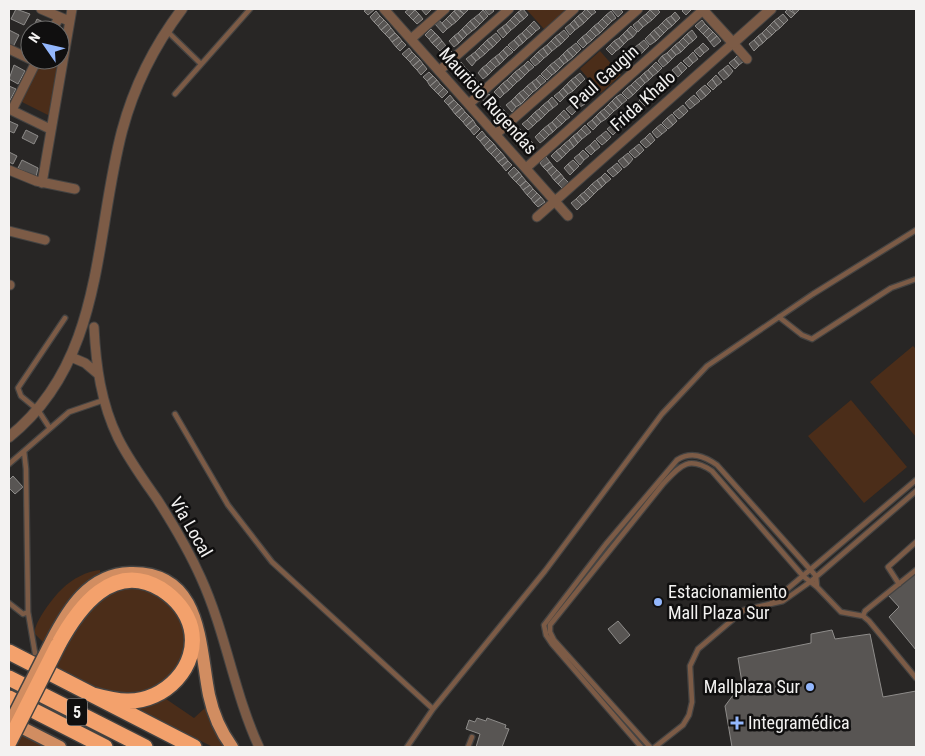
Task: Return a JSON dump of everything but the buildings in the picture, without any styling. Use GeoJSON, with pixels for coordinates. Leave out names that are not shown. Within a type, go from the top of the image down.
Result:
{"type":"FeatureCollection","features":[{"type":"Feature","properties":{"kind":"highway"},"geometry":{"type":"LineString","coordinates":[[9,742],[55,643],[84,604],[98,592],[114,584],[137,581],[152,584],[171,596],[181,607],[190,627],[192,647],[187,664],[175,681],[163,691],[141,700],[127,701],[93,695]]}},
{"type":"Feature","properties":{"kind":"highway"},"geometry":{"type":"LineString","coordinates":[[9,652],[194,747]]}},
{"type":"Feature","properties":{"kind":"highway","name":"5"},"geometry":{"type":"LineString","coordinates":[[9,678],[145,747]]}},
{"type":"Feature","properties":{"kind":"highway","name":"5"},"geometry":{"type":"LineString","coordinates":[[9,698],[105,747]]}},
{"type":"Feature","properties":{"kind":"main road"},"geometry":{"type":"LineString","coordinates":[[9,726],[78,599],[98,582],[112,576],[136,573],[166,582],[184,597],[196,618],[201,634],[212,709],[232,747]]}},
{"type":"Feature","properties":{"kind":"main road"},"geometry":{"type":"LineString","coordinates":[[9,721],[60,747]]}},
{"type":"Feature","properties":{"kind":"street"},"geometry":{"type":"LineString","coordinates":[[41,9],[64,20]]}},
{"type":"Feature","properties":{"kind":"street"},"geometry":{"type":"LineString","coordinates":[[9,437],[38,410],[56,387],[72,357],[90,298],[118,149],[127,115],[143,71],[166,30],[182,9]]}},
{"type":"Feature","properties":{"kind":"street","name":"Mauricio Rugendas"},"geometry":{"type":"LineString","coordinates":[[384,9],[568,216]]}},
{"type":"Feature","properties":{"kind":"street"},"geometry":{"type":"LineString","coordinates":[[411,39],[445,9]]}},
{"type":"Feature","properties":{"kind":"street"},"geometry":{"type":"LineString","coordinates":[[439,71],[509,9]]}},
{"type":"Feature","properties":{"kind":"street"},"geometry":{"type":"LineString","coordinates":[[469,104],[574,9]]}},
{"type":"Feature","properties":{"kind":"street"},"geometry":{"type":"LineString","coordinates":[[496,134],[638,9]]}},
{"type":"Feature","properties":{"kind":"street"},"geometry":{"type":"LineString","coordinates":[[703,9],[747,59]]}},
{"type":"Feature","properties":{"kind":"street","name":"Paul Gaugin"},"geometry":{"type":"LineString","coordinates":[[526,168],[703,9]]}},
{"type":"Feature","properties":{"kind":"street","name":"Frida Khalo"},"geometry":{"type":"LineString","coordinates":[[537,217],[733,43],[767,10]]}},
{"type":"Feature","properties":{"kind":"street"},"geometry":{"type":"LineString","coordinates":[[29,70],[10,109],[50,129]]}},
{"type":"Feature","properties":{"kind":"street"},"geometry":{"type":"LineString","coordinates":[[42,182],[60,70]]}},
{"type":"Feature","properties":{"kind":"street"},"geometry":{"type":"LineString","coordinates":[[10,172],[42,182],[75,189]]}},
{"type":"Feature","properties":{"kind":"street"},"geometry":{"type":"LineString","coordinates":[[9,231],[45,240]]}},
{"type":"Feature","properties":{"kind":"street","name":"Vía Local"},"geometry":{"type":"LineString","coordinates":[[94,327],[98,374],[104,399],[126,452],[180,537],[202,580],[215,613],[245,712],[259,747]]}},
{"type":"Feature","properties":{"kind":"street"},"geometry":{"type":"LineString","coordinates":[[72,357],[85,363],[98,374]]}},
{"type":"Feature","properties":{"kind":"lane"},"geometry":{"type":"LineString","coordinates":[[174,94],[250,9]]}},
{"type":"Feature","properties":{"kind":"lane"},"geometry":{"type":"LineString","coordinates":[[166,30],[201,64]]}},
{"type":"Feature","properties":{"kind":"lane"},"geometry":{"type":"LineString","coordinates":[[407,747],[433,709],[545,571],[662,414],[707,366],[813,294],[916,230]]}},
{"type":"Feature","properties":{"kind":"lane"},"geometry":{"type":"LineString","coordinates":[[779,318],[802,335],[812,339],[891,288],[916,280]]}},
{"type":"Feature","properties":{"kind":"lane"},"geometry":{"type":"LineString","coordinates":[[50,427],[38,410],[21,396],[18,388],[65,318]]}},
{"type":"Feature","properties":{"kind":"lane"},"geometry":{"type":"LineString","coordinates":[[9,464],[69,412],[104,399]]}},
{"type":"Feature","properties":{"kind":"lane"},"geometry":{"type":"LineString","coordinates":[[175,414],[228,505],[272,562],[433,709]]}},
{"type":"Feature","properties":{"kind":"lane"},"geometry":{"type":"LineString","coordinates":[[24,451],[26,468],[28,612],[35,653]]}},
{"type":"Feature","properties":{"kind":"lane"},"geometry":{"type":"LineString","coordinates":[[641,747],[552,644],[546,635],[544,625],[606,544],[677,460],[683,456],[696,455],[717,465],[809,571],[816,576],[817,587]]}},
{"type":"Feature","properties":{"kind":"lane"},"geometry":{"type":"LineString","coordinates":[[650,747],[554,640],[550,632],[550,625],[663,484],[676,470],[689,463],[700,464],[712,471],[803,576],[817,587],[841,612],[863,616],[916,678]]}},
{"type":"Feature","properties":{"kind":"lane"},"geometry":{"type":"LineString","coordinates":[[766,605],[916,480]]}},
{"type":"Feature","properties":{"kind":"lane"},"geometry":{"type":"LineString","coordinates":[[655,747],[683,725],[689,715],[692,702],[690,666],[695,653],[744,610],[784,601],[810,582],[916,491]]}},
{"type":"Feature","properties":{"kind":"lane"},"geometry":{"type":"LineString","coordinates":[[899,584],[888,567],[916,542]]}},
{"type":"Feature","properties":{"kind":"lane"},"geometry":{"type":"LineString","coordinates":[[863,616],[866,611],[916,570]]}},
{"type":"Feature","properties":{"kind":"lane"},"geometry":{"type":"LineString","coordinates":[[9,603],[23,614],[28,612]]}},
{"type":"Feature","properties":{"kind":"lane"},"geometry":{"type":"LineString","coordinates":[[468,747],[472,738]]}},
{"type":"Feature","properties":{"kind":"shaded area"},"geometry":{"type":"Polygon","coordinates":[[[526,9],[563,9],[565,11],[544,29],[526,9]]]}},
{"type":"Feature","properties":{"kind":"shaded area"},"geometry":{"type":"Polygon","coordinates":[[[600,51],[621,75],[601,93],[580,69],[600,51]]]}},
{"type":"Feature","properties":{"kind":"shaded area"},"geometry":{"type":"Polygon","coordinates":[[[36,70],[57,70],[50,116],[20,101],[36,70]]]}},
{"type":"Feature","properties":{"kind":"shaded area"},"geometry":{"type":"Polygon","coordinates":[[[913,346],[916,349],[916,437],[870,382],[913,346]]]}},
{"type":"Feature","properties":{"kind":"shaded area"},"geometry":{"type":"Polygon","coordinates":[[[851,400],[907,467],[864,503],[808,436],[851,400]]]}},
{"type":"Feature","properties":{"kind":"shaded area"},"geometry":{"type":"Polygon","coordinates":[[[100,570],[100,576],[48,642],[43,642],[35,634],[35,630],[44,611],[54,598],[66,585],[75,579],[90,572],[100,570]]]}},
{"type":"Feature","properties":{"kind":"shaded area"},"geometry":{"type":"Polygon","coordinates":[[[127,587],[153,592],[171,604],[181,622],[184,643],[180,663],[168,681],[149,692],[123,695],[97,688],[56,667],[88,608],[109,590],[127,587]]]}},
{"type":"Feature","properties":{"kind":"shaded area"},"geometry":{"type":"Polygon","coordinates":[[[166,699],[194,718],[205,708],[211,725],[224,747],[213,747],[137,709],[166,699]]]}},
{"type":"Feature","properties":{"kind":"shaded area"},"geometry":{"type":"Polygon","coordinates":[[[21,735],[45,747],[14,747],[21,735]]]}},
{"type":"Feature","properties":{"kind":"place","name":"Estacionamiento Mall Plaza Sur"},"geometry":{"type":"Point","coordinates":[658,602]}},
{"type":"Feature","properties":{"kind":"place","name":"Mallplaza Sur"},"geometry":{"type":"Point","coordinates":[810,687]}},
{"type":"Feature","properties":{"kind":"place","name":"Integramédica"},"geometry":{"type":"Point","coordinates":[737,723]}}]}
